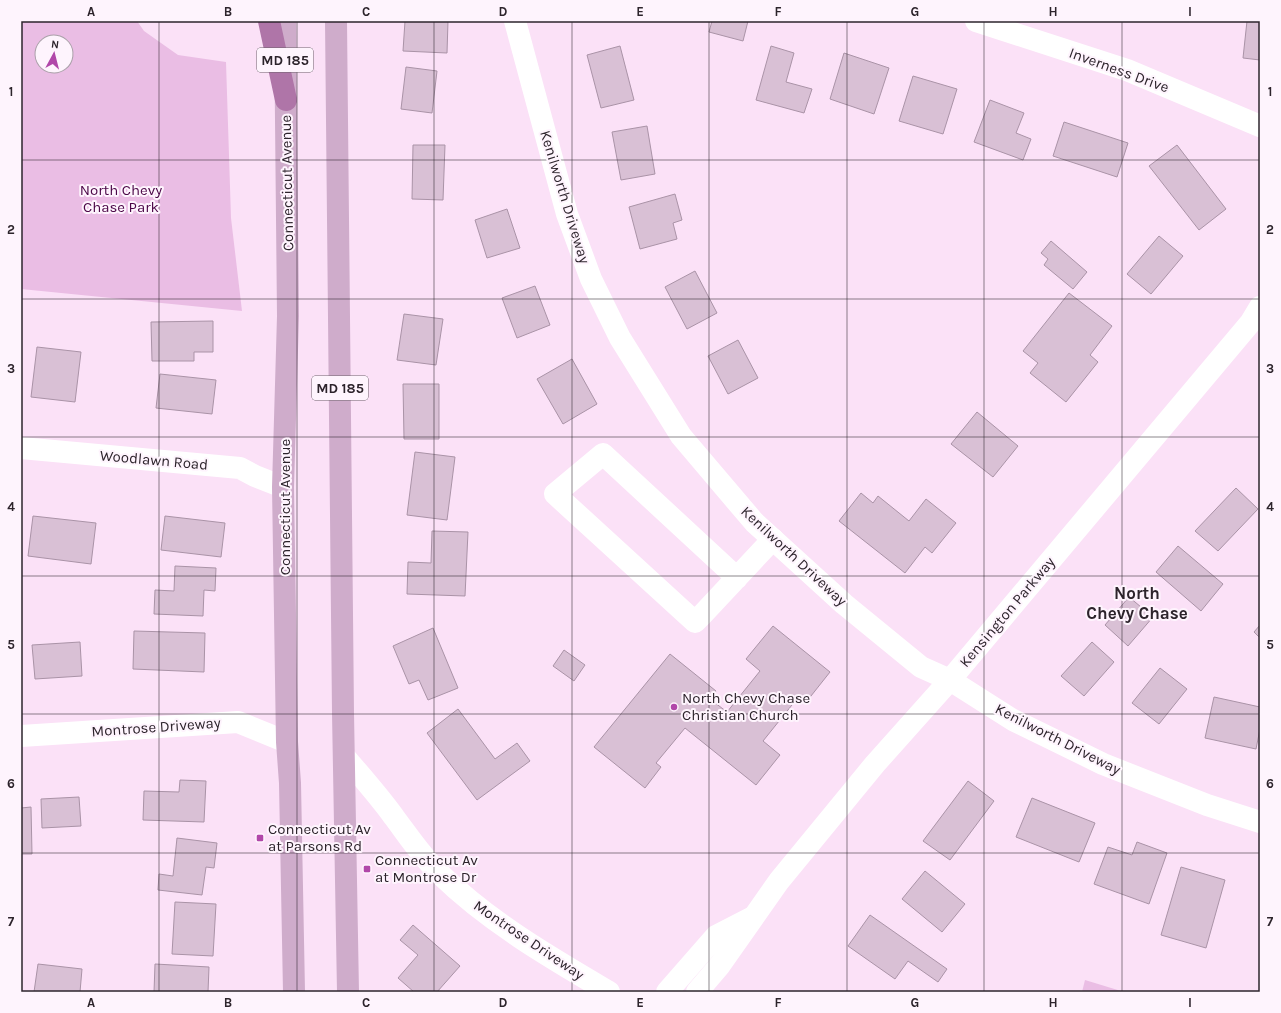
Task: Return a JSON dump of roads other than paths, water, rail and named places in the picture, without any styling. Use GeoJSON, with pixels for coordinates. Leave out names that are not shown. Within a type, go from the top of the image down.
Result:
{"type":"FeatureCollection","features":[{"type":"Feature","properties":{"kind":"highway"},"geometry":{"type":"LineString","coordinates":[[269,21],[286,100]]}},
{"type":"Feature","properties":{"kind":"main road","name":"Connecticut Avenue"},"geometry":{"type":"LineString","coordinates":[[285,21],[288,316],[283,486],[287,742],[290,783],[294,992]]}},
{"type":"Feature","properties":{"kind":"main road","name":"MD 185"},"geometry":{"type":"LineString","coordinates":[[336,21],[348,992]]}},
{"type":"Feature","properties":{"kind":"street","name":"Kenilworth Driveway"},"geometry":{"type":"LineString","coordinates":[[515,21],[567,214],[591,279],[620,338],[681,436],[754,522],[844,604],[921,667],[950,680],[1014,720],[1103,764],[1207,805],[1260,822]]}},
{"type":"Feature","properties":{"kind":"street","name":"Inverness Drive"},"geometry":{"type":"LineString","coordinates":[[976,21],[1127,70],[1260,126]]}},
{"type":"Feature","properties":{"kind":"street","name":"Kensington Parkway"},"geometry":{"type":"LineString","coordinates":[[696,992],[720,965],[779,881],[875,764],[950,680],[1250,322],[1260,307]]}},
{"type":"Feature","properties":{"kind":"street","name":"Woodlawn Road"},"geometry":{"type":"LineString","coordinates":[[21,448],[240,468],[255,476],[283,486]]}},
{"type":"Feature","properties":{"kind":"street"},"geometry":{"type":"LineString","coordinates":[[737,578],[604,454],[555,494],[695,622],[737,578],[773,539]]}},
{"type":"Feature","properties":{"kind":"street","name":"Montrose Driveway"},"geometry":{"type":"LineString","coordinates":[[21,736],[238,722],[287,742]]}},
{"type":"Feature","properties":{"kind":"street","name":"Montrose Driveway"},"geometry":{"type":"LineString","coordinates":[[344,756],[393,815],[417,848],[445,879],[467,898],[510,930],[563,965],[610,992]]}},
{"type":"Feature","properties":{"kind":"street","name":"Kensington Parkway"},"geometry":{"type":"LineString","coordinates":[[667,992],[716,936],[754,916]]}},
{"type":"Feature","properties":{"kind":"place","name":"North Chevy Chase Christian Church"},"geometry":{"type":"Point","coordinates":[674,707]}},
{"type":"Feature","properties":{"kind":"place","name":"Connecticut Av at Parsons Rd"},"geometry":{"type":"Point","coordinates":[260,838]}},
{"type":"Feature","properties":{"kind":"place","name":"Connecticut Av at Montrose Dr"},"geometry":{"type":"Point","coordinates":[367,869]}},
{"type":"Feature","properties":{"kind":"district","name":"North Chevy Chase"},"geometry":{"type":"Point","coordinates":[1137,603]}},
{"type":"Feature","properties":{"kind":"park label","name":"North Chevy Chase Park"},"geometry":{"type":"Point","coordinates":[121,198]}}]}
